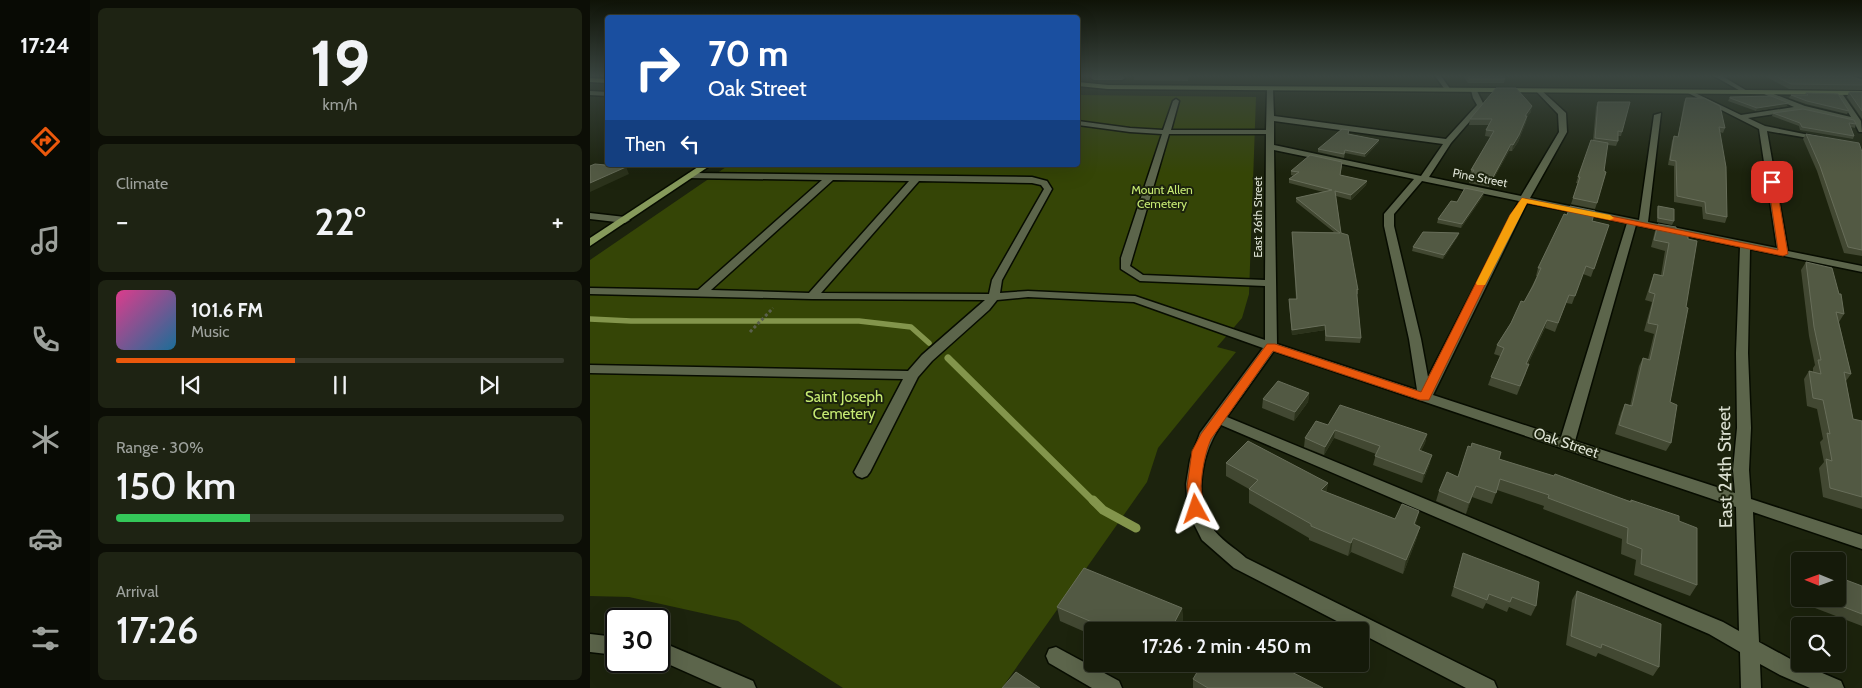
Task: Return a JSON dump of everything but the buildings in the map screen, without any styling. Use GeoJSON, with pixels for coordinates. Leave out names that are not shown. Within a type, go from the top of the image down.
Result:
{"type":"FeatureCollection","features":[{"type":"Feature","properties":{"kind":"main road"},"geometry":{"type":"LineString","coordinates":[[590,244],[704,167]]}},
{"type":"Feature","properties":{"kind":"street"},"geometry":{"type":"LineString","coordinates":[[1174,108],[1126,258],[1125,267],[1140,278],[1270,284]]}},
{"type":"Feature","properties":{"kind":"street","name":"East 26th Street"},"geometry":{"type":"LineString","coordinates":[[1270,108],[1271,346]]}},
{"type":"Feature","properties":{"kind":"street"},"geometry":{"type":"LineString","coordinates":[[1425,398],[1415,340],[1389,226],[1390,214],[1421,179],[1448,142],[1479,108]]}},
{"type":"Feature","properties":{"kind":"street"},"geometry":{"type":"LineString","coordinates":[[1425,398],[1510,224],[1563,132],[1562,113],[1557,108]]}},
{"type":"Feature","properties":{"kind":"street"},"geometry":{"type":"LineString","coordinates":[[1722,108],[1763,128],[1826,139]]}},
{"type":"Feature","properties":{"kind":"street"},"geometry":{"type":"LineString","coordinates":[[1740,117],[1802,108]]}},
{"type":"Feature","properties":{"kind":"street"},"geometry":{"type":"LineString","coordinates":[[1803,108],[1857,121]]}},
{"type":"Feature","properties":{"kind":"street"},"geometry":{"type":"LineString","coordinates":[[1849,108],[1862,130]]}},
{"type":"Feature","properties":{"kind":"street"},"geometry":{"type":"LineString","coordinates":[[1567,443],[1637,223],[1658,115]]}},
{"type":"Feature","properties":{"kind":"street"},"geometry":{"type":"LineString","coordinates":[[1270,118],[1448,142]]}},
{"type":"Feature","properties":{"kind":"street"},"geometry":{"type":"LineString","coordinates":[[1080,123],[1130,130],[1167,132],[1270,132]]}},
{"type":"Feature","properties":{"kind":"street"},"geometry":{"type":"LineString","coordinates":[[1763,128],[1783,254]]}},
{"type":"Feature","properties":{"kind":"street","name":"Pine Street"},"geometry":{"type":"LineString","coordinates":[[1270,147],[1862,269]]}},
{"type":"Feature","properties":{"kind":"street"},"geometry":{"type":"LineString","coordinates":[[690,176],[1032,180],[1044,183],[1048,189],[998,280],[994,297],[985,308],[927,358],[912,375],[862,472]]}},
{"type":"Feature","properties":{"kind":"street"},"geometry":{"type":"LineString","coordinates":[[701,293],[830,178]]}},
{"type":"Feature","properties":{"kind":"street"},"geometry":{"type":"LineString","coordinates":[[812,296],[916,179]]}},
{"type":"Feature","properties":{"kind":"street"},"geometry":{"type":"LineString","coordinates":[[590,216],[624,220]]}},
{"type":"Feature","properties":{"kind":"street","name":"East 24th Street"},"geometry":{"type":"LineString","coordinates":[[1745,246],[1742,353],[1744,428],[1741,470],[1745,518],[1751,688]]}},
{"type":"Feature","properties":{"kind":"street","name":"Oak Street"},"geometry":{"type":"LineString","coordinates":[[590,291],[812,296],[994,297],[1028,294],[1135,299],[1425,398],[1567,443],[1862,542]]}},
{"type":"Feature","properties":{"kind":"street"},"geometry":{"type":"LineString","coordinates":[[1271,346],[1205,437],[1199,451],[1194,487],[1196,509],[1206,532],[1240,563],[1487,688]]}},
{"type":"Feature","properties":{"kind":"street"},"geometry":{"type":"LineString","coordinates":[[590,369],[912,375]]}},
{"type":"Feature","properties":{"kind":"street"},"geometry":{"type":"LineString","coordinates":[[1219,419],[1716,628],[1787,668],[1834,688]]}},
{"type":"Feature","properties":{"kind":"street"},"geometry":{"type":"LineString","coordinates":[[590,643],[605,645]]}},
{"type":"Feature","properties":{"kind":"street"},"geometry":{"type":"LineString","coordinates":[[670,655],[746,688]]}},
{"type":"Feature","properties":{"kind":"street"},"geometry":{"type":"LineString","coordinates":[[1056,656],[1112,688]]}},
{"type":"Feature","properties":{"kind":"path"},"geometry":{"type":"LineString","coordinates":[[750,332],[768,313]]}},
{"type":"Feature","properties":{"kind":"green space","name":"Saint Joseph Cemetery"},"geometry":{"type":"Polygon","coordinates":[[[1080,108],[1256,108],[1249,294],[1242,318],[1217,347],[1236,352],[1158,448],[1147,482],[1002,688],[843,688],[738,621],[629,597],[590,596],[590,260],[726,167],[1080,167],[1080,108]]]}},
{"type":"Feature","properties":{"kind":"waterway"},"geometry":{"type":"LineString","coordinates":[[590,319],[631,321],[859,321],[911,327],[929,343]]}},
{"type":"Feature","properties":{"kind":"waterway"},"geometry":{"type":"LineString","coordinates":[[948,358],[1094,502]]}},
{"type":"Feature","properties":{"kind":"waterway"},"geometry":{"type":"LineString","coordinates":[[1093,500],[1103,510],[1136,528]]}},
{"type":"Feature","properties":{"kind":"slow traffic"},"geometry":{"type":"LineString","coordinates":[[1481,283],[1515,215],[1525,200],[1610,218]]}},
{"type":"Feature","properties":{"kind":"route"},"geometry":{"type":"LineString","coordinates":[[1196,509],[1194,487],[1199,451],[1205,437],[1271,346],[1425,398],[1515,215],[1525,200],[1783,254],[1772,182]]}},
{"type":"Feature","properties":{"kind":"park label","name":"Mount Allen Cemetery"},"geometry":{"type":"Point","coordinates":[1162,197]}}]}
